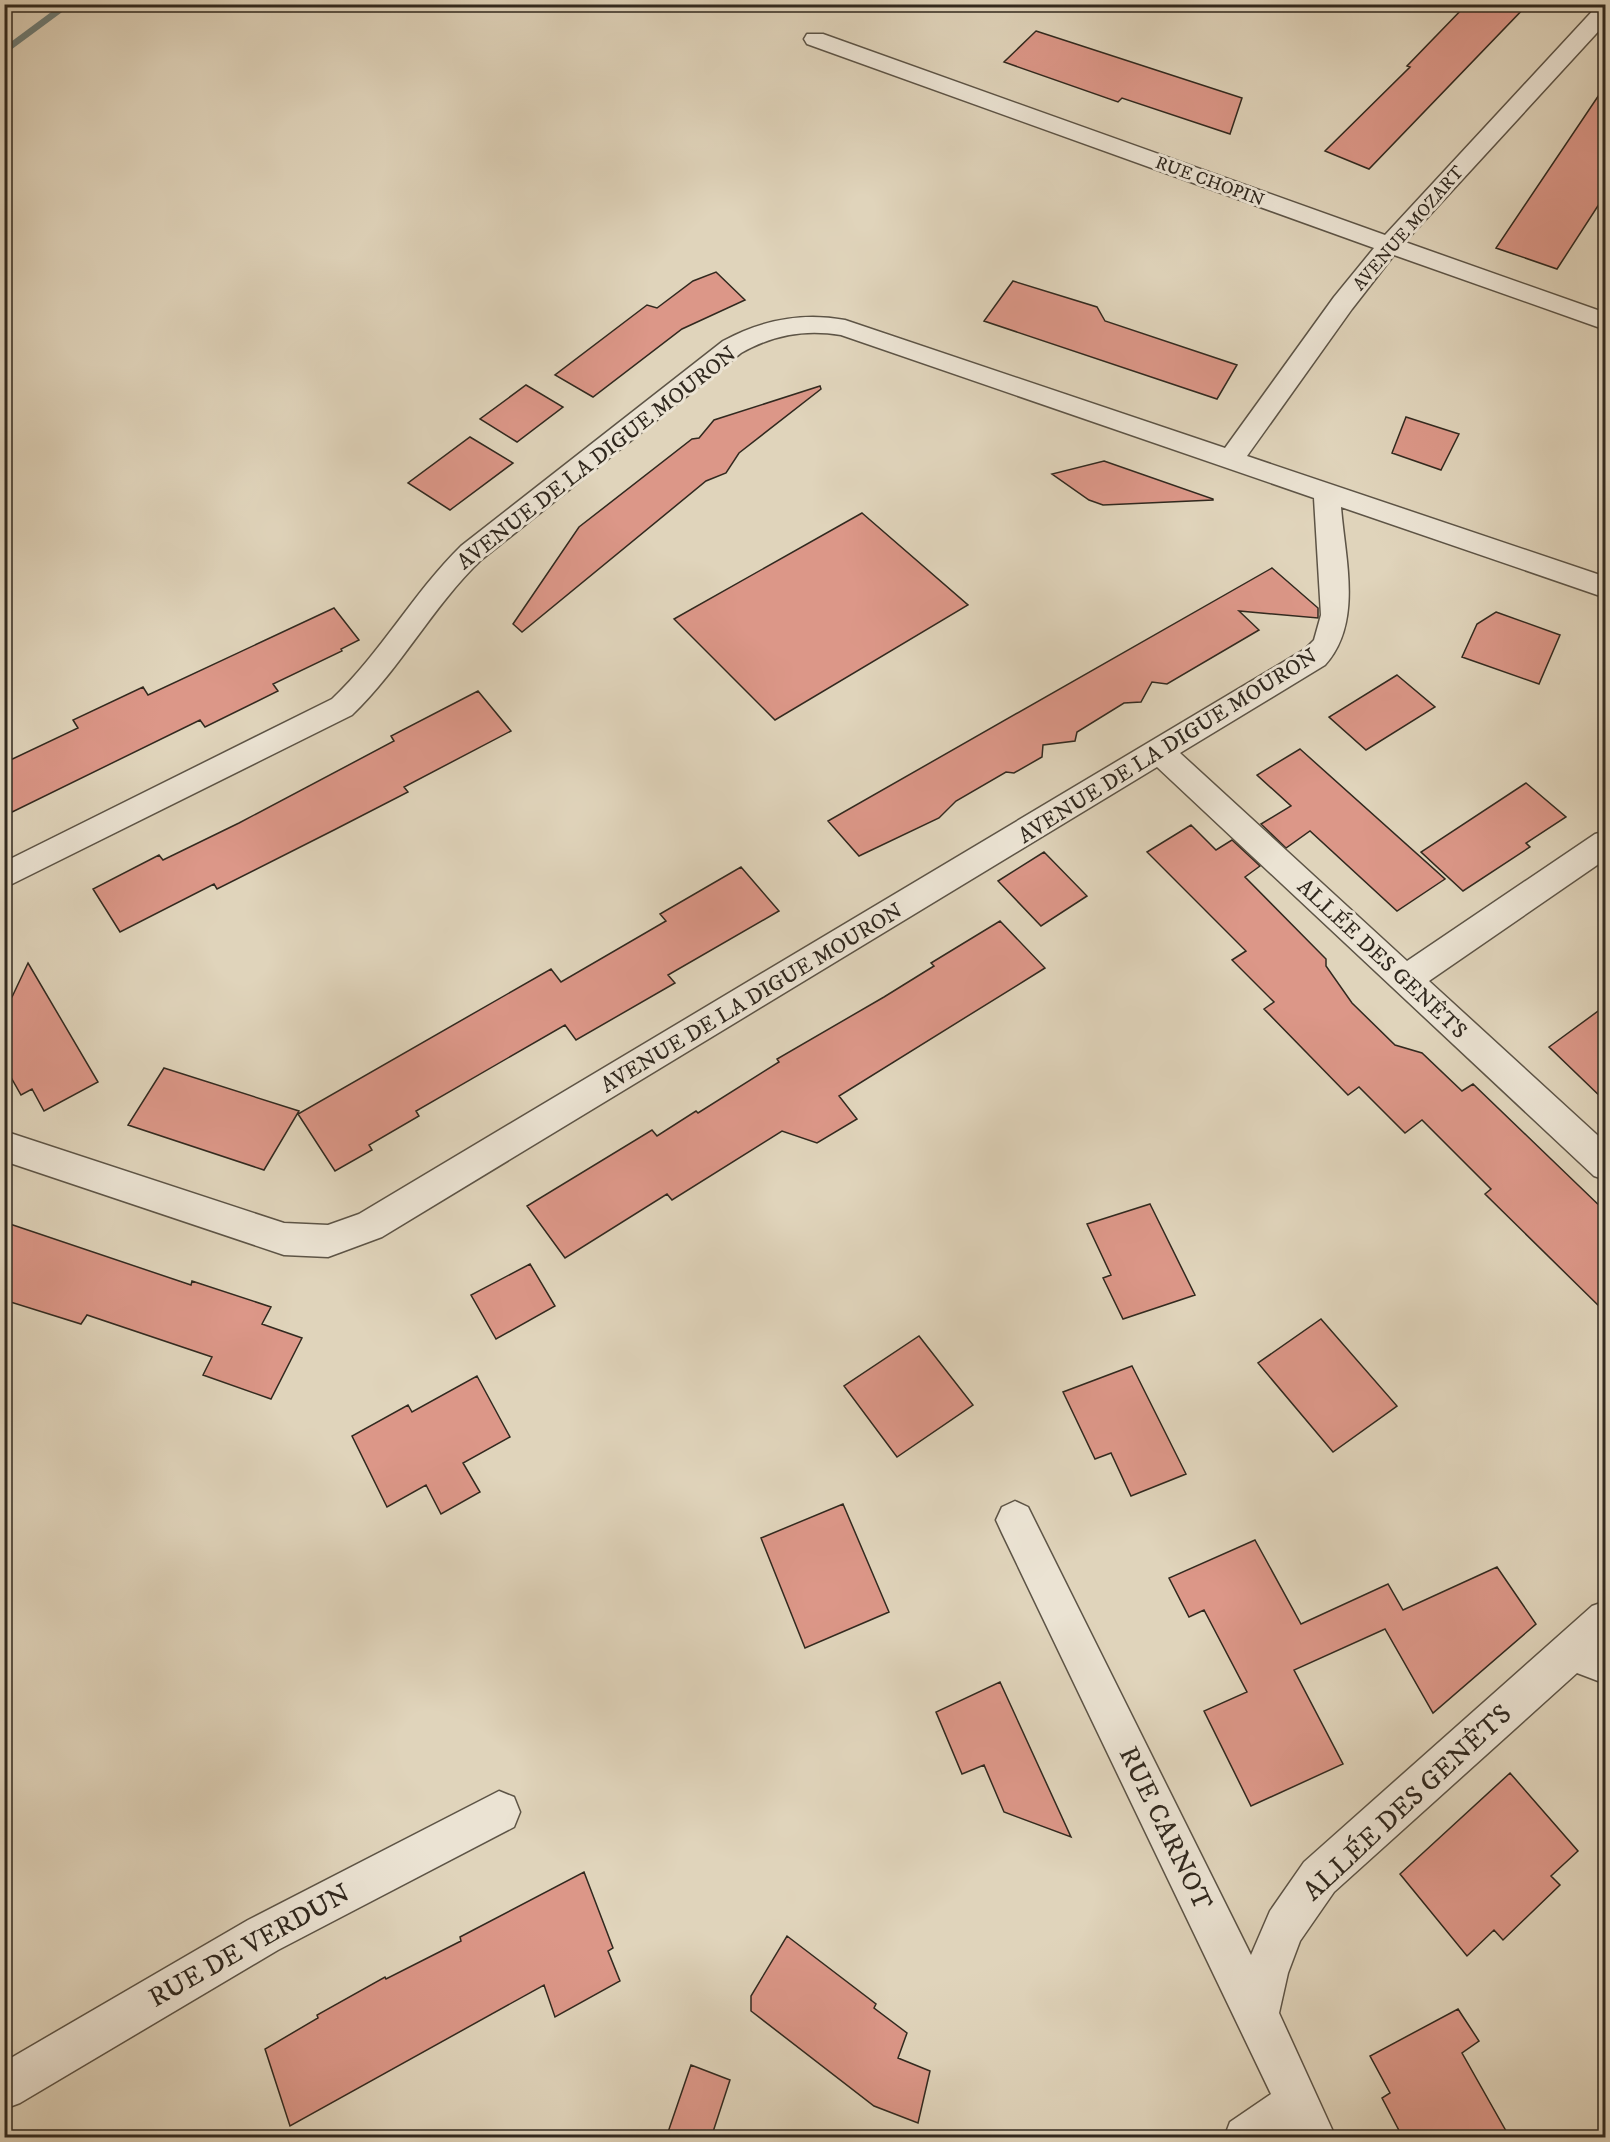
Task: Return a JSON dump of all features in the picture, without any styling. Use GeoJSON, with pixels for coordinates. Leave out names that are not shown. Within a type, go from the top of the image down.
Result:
{"type":"FeatureCollection","features":[{"type":"Feature","properties":{"kind":"street","name":"AVENUE MOZART"},"geometry":{"type":"LineString","coordinates":[[1230,461],[1343,303],[1389,245],[1597,11]]}},
{"type":"Feature","properties":{"kind":"street","name":"RUE CHOPIN"},"geometry":{"type":"LineString","coordinates":[[815,39],[1605,322]]}},
{"type":"Feature","properties":{"kind":"street","name":"AVENUE DE LA DIGUE MOURON"},"geometry":{"type":"LineString","coordinates":[[4,876],[342,707],[364,685],[434,591],[458,564],[732,347],[761,333],[813,323],[844,328],[1605,588]]}},
{"type":"Feature","properties":{"kind":"street","name":"AVENUE DE LA DIGUE MOURON"},"geometry":{"type":"LineString","coordinates":[[4,1146],[284,1239],[308,1242],[348,1236],[370,1226],[1315,657],[1327,644],[1335,615],[1328,493]]}},
{"type":"Feature","properties":{"kind":"street","name":"ALLÉE DES GENÊTS"},"geometry":{"type":"LineString","coordinates":[[1160,752],[1605,1165]]}},
{"type":"Feature","properties":{"kind":"street"},"geometry":{"type":"LineString","coordinates":[[1406,979],[1605,843]]}},
{"type":"Feature","properties":{"kind":"street","name":"RUE CARNOT"},"geometry":{"type":"LineString","coordinates":[[1015,1520],[1257,2014],[1305,2120]]}},
{"type":"Feature","properties":{"kind":"street","name":"ALLÉE DES GENÊTS"},"geometry":{"type":"LineString","coordinates":[[1257,2014],[1266,1969],[1277,1939],[1296,1907],[1319,1877],[1588,1657],[1605,1620]]}},
{"type":"Feature","properties":{"kind":"street","name":"RUE DE VERDUN"},"geometry":{"type":"LineString","coordinates":[[4,2088],[263,1935],[499,1812]]}},
{"type":"Feature","properties":{"kind":"street"},"geometry":{"type":"LineString","coordinates":[[1246,2138],[1305,2120]]}},
{"type":"Feature","properties":{"kind":"building"},"geometry":{"type":"Polygon","coordinates":[[[1467,4],[1528,4],[1369,169],[1325,151],[1410,67],[1407,66],[1467,4]]]}},
{"type":"Feature","properties":{"kind":"building"},"geometry":{"type":"Polygon","coordinates":[[[1036,31],[1242,98],[1230,134],[1122,98],[1118,102],[1004,62],[1036,31]]]}},
{"type":"Feature","properties":{"kind":"building"},"geometry":{"type":"Polygon","coordinates":[[[1605,86],[1605,195],[1557,269],[1496,248],[1605,86]]]}},
{"type":"Feature","properties":{"kind":"building"},"geometry":{"type":"Polygon","coordinates":[[[716,272],[745,300],[682,329],[593,397],[555,375],[647,305],[657,308],[693,281],[716,272]]]}},
{"type":"Feature","properties":{"kind":"building"},"geometry":{"type":"Polygon","coordinates":[[[1013,281],[1097,307],[1105,321],[1237,365],[1217,399],[984,321],[1013,281]]]}},
{"type":"Feature","properties":{"kind":"building"},"geometry":{"type":"Polygon","coordinates":[[[526,385],[563,407],[517,442],[480,419],[526,385]]]}},
{"type":"Feature","properties":{"kind":"building"},"geometry":{"type":"Polygon","coordinates":[[[820,386],[821,389],[739,453],[726,473],[706,481],[522,632],[513,624],[579,527],[692,439],[699,438],[714,420],[820,386]]]}},
{"type":"Feature","properties":{"kind":"building"},"geometry":{"type":"Polygon","coordinates":[[[1406,417],[1459,434],[1441,470],[1392,453],[1406,417]]]}},
{"type":"Feature","properties":{"kind":"building"},"geometry":{"type":"Polygon","coordinates":[[[470,437],[513,463],[450,510],[408,483],[470,437]]]}},
{"type":"Feature","properties":{"kind":"building"},"geometry":{"type":"Polygon","coordinates":[[[1104,461],[1213,500],[1103,505],[1089,500],[1052,474],[1104,461]]]}},
{"type":"Feature","properties":{"kind":"building"},"geometry":{"type":"Polygon","coordinates":[[[862,513],[968,605],[775,720],[674,619],[862,513]]]}},
{"type":"Feature","properties":{"kind":"building"},"geometry":{"type":"Polygon","coordinates":[[[1272,568],[1318,608],[1318,618],[1239,611],[1259,630],[1167,684],[1152,682],[1141,702],[1124,703],[1077,732],[1075,741],[1043,745],[1042,757],[1014,773],[1006,772],[956,801],[939,818],[859,856],[828,821],[1272,568]]]}},
{"type":"Feature","properties":{"kind":"building"},"geometry":{"type":"Polygon","coordinates":[[[334,608],[359,640],[341,649],[342,651],[273,684],[278,691],[205,727],[200,720],[4,816],[4,763],[78,728],[73,720],[143,687],[148,695],[334,608]]]}},
{"type":"Feature","properties":{"kind":"building"},"geometry":{"type":"Polygon","coordinates":[[[1496,612],[1560,635],[1539,684],[1462,657],[1477,624],[1496,612]]]}},
{"type":"Feature","properties":{"kind":"building"},"geometry":{"type":"Polygon","coordinates":[[[1397,675],[1435,707],[1366,750],[1329,717],[1397,675]]]}},
{"type":"Feature","properties":{"kind":"building"},"geometry":{"type":"Polygon","coordinates":[[[478,691],[511,731],[404,787],[408,792],[217,889],[214,884],[120,932],[93,889],[159,855],[163,860],[239,823],[394,741],[391,736],[478,691]]]}},
{"type":"Feature","properties":{"kind":"building"},"geometry":{"type":"Polygon","coordinates":[[[1300,749],[1445,879],[1397,911],[1310,831],[1286,848],[1261,824],[1291,806],[1257,775],[1300,749]]]}},
{"type":"Feature","properties":{"kind":"building"},"geometry":{"type":"Polygon","coordinates":[[[1526,783],[1566,817],[1526,843],[1530,847],[1463,891],[1421,852],[1526,783]]]}},
{"type":"Feature","properties":{"kind":"building"},"geometry":{"type":"Polygon","coordinates":[[[1191,825],[1216,850],[1232,840],[1260,866],[1245,877],[1326,959],[1326,966],[1352,1003],[1395,1045],[1422,1053],[1462,1091],[1473,1084],[1605,1211],[1605,1312],[1485,1194],[1491,1189],[1422,1120],[1405,1133],[1359,1087],[1348,1095],[1264,1009],[1274,1002],[1232,960],[1246,951],[1147,852],[1191,825]]]}},
{"type":"Feature","properties":{"kind":"building"},"geometry":{"type":"Polygon","coordinates":[[[1044,852],[1087,896],[1041,926],[998,881],[1044,852]]]}},
{"type":"Feature","properties":{"kind":"building"},"geometry":{"type":"Polygon","coordinates":[[[741,867],[779,911],[668,975],[675,983],[576,1040],[565,1025],[416,1111],[419,1116],[369,1145],[372,1150],[335,1171],[298,1114],[551,969],[561,982],[666,921],[660,914],[741,867]]]}},
{"type":"Feature","properties":{"kind":"building"},"geometry":{"type":"Polygon","coordinates":[[[1000,921],[1045,968],[839,1096],[857,1119],[817,1143],[782,1131],[672,1200],[667,1194],[565,1258],[527,1206],[652,1130],[657,1136],[696,1111],[698,1113],[779,1062],[777,1059],[884,997],[934,966],[931,963],[1000,921]]]}},
{"type":"Feature","properties":{"kind":"building"},"geometry":{"type":"Polygon","coordinates":[[[28,963],[98,1082],[44,1111],[32,1089],[21,1095],[4,1065],[4,1001],[12,997],[28,963]]]}},
{"type":"Feature","properties":{"kind":"building"},"geometry":{"type":"Polygon","coordinates":[[[1605,1006],[1605,1101],[1549,1047],[1605,1006]]]}},
{"type":"Feature","properties":{"kind":"building"},"geometry":{"type":"Polygon","coordinates":[[[164,1068],[299,1111],[264,1170],[128,1125],[164,1068]]]}},
{"type":"Feature","properties":{"kind":"building"},"geometry":{"type":"Polygon","coordinates":[[[1150,1204],[1195,1295],[1123,1319],[1103,1278],[1111,1275],[1087,1224],[1150,1204]]]}},
{"type":"Feature","properties":{"kind":"building"},"geometry":{"type":"Polygon","coordinates":[[[4,1222],[191,1285],[192,1281],[271,1307],[262,1324],[302,1338],[271,1399],[203,1375],[212,1357],[87,1315],[81,1324],[4,1300],[4,1222]]]}},
{"type":"Feature","properties":{"kind":"building"},"geometry":{"type":"Polygon","coordinates":[[[530,1264],[555,1306],[496,1339],[471,1295],[530,1264]]]}},
{"type":"Feature","properties":{"kind":"building"},"geometry":{"type":"Polygon","coordinates":[[[1321,1319],[1397,1406],[1333,1452],[1258,1363],[1321,1319]]]}},
{"type":"Feature","properties":{"kind":"building"},"geometry":{"type":"Polygon","coordinates":[[[919,1336],[973,1405],[897,1457],[844,1386],[919,1336]]]}},
{"type":"Feature","properties":{"kind":"building"},"geometry":{"type":"Polygon","coordinates":[[[1132,1366],[1186,1474],[1131,1496],[1111,1453],[1095,1459],[1063,1392],[1132,1366]]]}},
{"type":"Feature","properties":{"kind":"building"},"geometry":{"type":"Polygon","coordinates":[[[477,1376],[510,1437],[463,1463],[480,1492],[441,1514],[426,1485],[387,1507],[352,1436],[408,1405],[412,1412],[477,1376]]]}},
{"type":"Feature","properties":{"kind":"building"},"geometry":{"type":"Polygon","coordinates":[[[843,1504],[889,1612],[805,1648],[761,1538],[843,1504]]]}},
{"type":"Feature","properties":{"kind":"building"},"geometry":{"type":"Polygon","coordinates":[[[1255,1540],[1301,1624],[1388,1584],[1403,1610],[1497,1567],[1536,1624],[1433,1713],[1385,1629],[1294,1670],[1343,1764],[1251,1806],[1204,1711],[1247,1692],[1204,1610],[1189,1617],[1169,1578],[1255,1540]]]}},
{"type":"Feature","properties":{"kind":"building"},"geometry":{"type":"Polygon","coordinates":[[[1000,1682],[1071,1837],[1004,1812],[984,1765],[962,1774],[936,1712],[1000,1682]]]}},
{"type":"Feature","properties":{"kind":"building"},"geometry":{"type":"Polygon","coordinates":[[[1510,1773],[1578,1851],[1551,1876],[1560,1885],[1503,1940],[1494,1930],[1467,1956],[1400,1874],[1510,1773]]]}},
{"type":"Feature","properties":{"kind":"building"},"geometry":{"type":"Polygon","coordinates":[[[584,1872],[613,1948],[608,1951],[620,1981],[555,2017],[544,1985],[290,2126],[265,2049],[318,2018],[317,2015],[385,1977],[386,1979],[461,1941],[460,1937],[584,1872]]]}},
{"type":"Feature","properties":{"kind":"building"},"geometry":{"type":"Polygon","coordinates":[[[787,1936],[876,2004],[874,2008],[907,2033],[898,2058],[930,2071],[918,2123],[874,2106],[751,2011],[751,1996],[787,1936]]]}},
{"type":"Feature","properties":{"kind":"building"},"geometry":{"type":"Polygon","coordinates":[[[1458,2009],[1479,2041],[1462,2053],[1510,2138],[1403,2138],[1382,2098],[1390,2093],[1370,2056],[1458,2009]]]}},
{"type":"Feature","properties":{"kind":"building"},"geometry":{"type":"Polygon","coordinates":[[[691,2065],[730,2080],[711,2138],[666,2138],[691,2065]]]}},
{"type":"Feature","properties":{"kind":"waterway"},"geometry":{"type":"LineString","coordinates":[[4,52],[69,4]]}}]}
